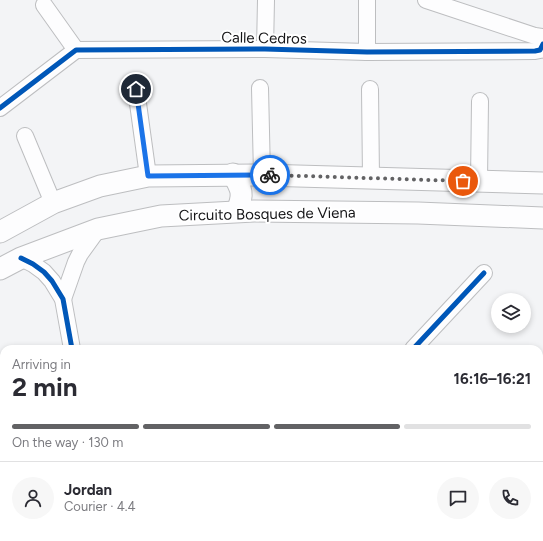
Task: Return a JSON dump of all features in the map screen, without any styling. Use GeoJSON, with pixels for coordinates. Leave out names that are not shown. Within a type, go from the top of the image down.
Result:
{"type":"FeatureCollection","features":[{"type":"Feature","properties":{"kind":"main road"},"geometry":{"type":"LineString","coordinates":[[233,174],[241,187],[242,199],[246,211]]}},
{"type":"Feature","properties":{"kind":"main road"},"geometry":{"type":"LineString","coordinates":[[0,232],[53,203],[100,186],[148,176],[233,174],[543,183]]}},
{"type":"Feature","properties":{"kind":"main road"},"geometry":{"type":"LineString","coordinates":[[246,211],[260,175]]}},
{"type":"Feature","properties":{"kind":"main road","name":"Circuito Bosques de Viena"},"geometry":{"type":"LineString","coordinates":[[0,269],[21,258],[98,230],[160,216],[246,211],[418,213],[543,218]]}},
{"type":"Feature","properties":{"kind":"street"},"geometry":{"type":"LineString","coordinates":[[265,49],[266,0]]}},
{"type":"Feature","properties":{"kind":"street"},"geometry":{"type":"LineString","coordinates":[[367,0],[367,52]]}},
{"type":"Feature","properties":{"kind":"street"},"geometry":{"type":"LineString","coordinates":[[426,0],[535,36],[543,37]]}},
{"type":"Feature","properties":{"kind":"street"},"geometry":{"type":"LineString","coordinates":[[0,108],[76,50],[44,5]]}},
{"type":"Feature","properties":{"kind":"street","name":"Calle Cedros"},"geometry":{"type":"LineString","coordinates":[[76,50],[265,49],[367,52],[535,51],[540,50],[543,44]]}},
{"type":"Feature","properties":{"kind":"street"},"geometry":{"type":"LineString","coordinates":[[260,88],[260,175]]}},
{"type":"Feature","properties":{"kind":"street"},"geometry":{"type":"LineString","coordinates":[[136,89],[148,176]]}},
{"type":"Feature","properties":{"kind":"street"},"geometry":{"type":"LineString","coordinates":[[370,90],[371,178]]}},
{"type":"Feature","properties":{"kind":"street"},"geometry":{"type":"LineString","coordinates":[[479,181],[480,101]]}},
{"type":"Feature","properties":{"kind":"street"},"geometry":{"type":"LineString","coordinates":[[25,136],[53,203]]}},
{"type":"Feature","properties":{"kind":"street"},"geometry":{"type":"LineString","coordinates":[[63,299],[73,269],[80,254],[98,230]]}},
{"type":"Feature","properties":{"kind":"street"},"geometry":{"type":"LineString","coordinates":[[21,258],[44,272],[52,281],[63,299],[71,345]]}},
{"type":"Feature","properties":{"kind":"street"},"geometry":{"type":"LineString","coordinates":[[417,345],[484,273]]}},
{"type":"Feature","properties":{"kind":"cycle path"},"geometry":{"type":"LineString","coordinates":[[0,108],[76,50],[265,49],[367,52],[535,51],[540,50],[543,44]]}},
{"type":"Feature","properties":{"kind":"cycle path"},"geometry":{"type":"LineString","coordinates":[[21,258],[44,272],[52,281],[63,299],[71,345]]}},
{"type":"Feature","properties":{"kind":"cycle path"},"geometry":{"type":"LineString","coordinates":[[417,345],[484,273]]}},
{"type":"Feature","properties":{"kind":"way so far"},"geometry":{"type":"LineString","coordinates":[[270,175],[463,181]]}},
{"type":"Feature","properties":{"kind":"route"},"geometry":{"type":"LineString","coordinates":[[136,89],[148,176],[233,174],[270,175]]}}]}
